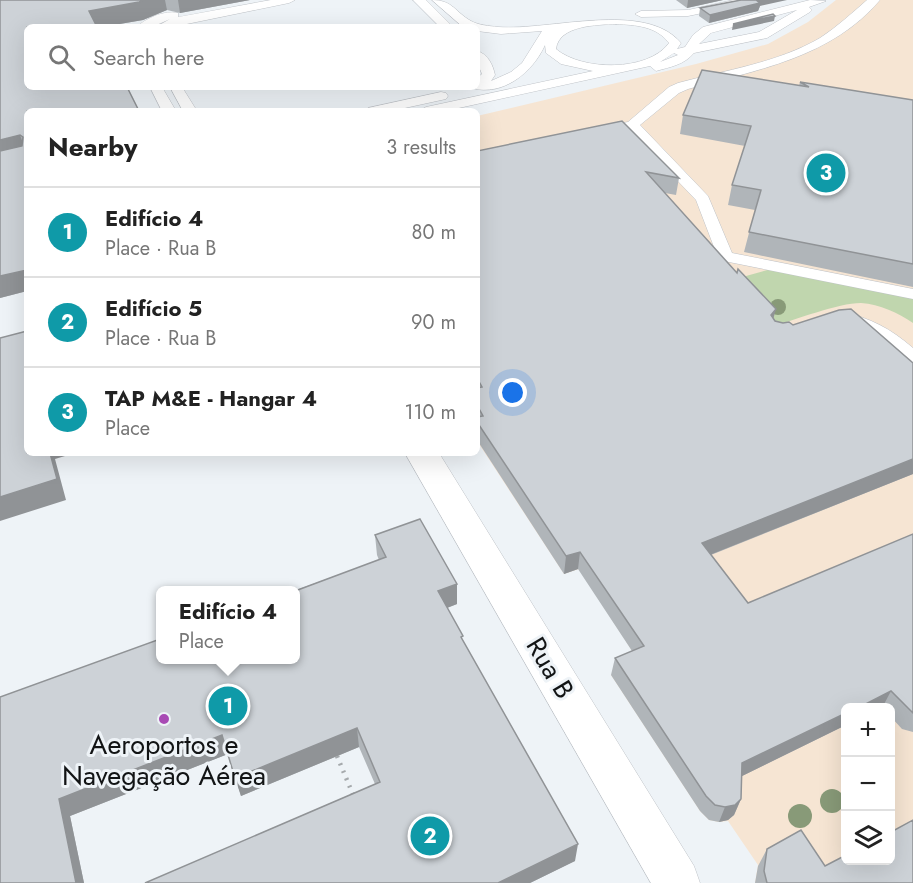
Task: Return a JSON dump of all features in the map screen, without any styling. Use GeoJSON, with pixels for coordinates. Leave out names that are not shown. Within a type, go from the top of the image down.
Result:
{"type":"FeatureCollection","features":[{"type":"Feature","properties":{"kind":"street","name":"Rua B"},"geometry":{"type":"LineString","coordinates":[[424,456],[677,883]]}},
{"type":"Feature","properties":{"kind":"lane"},"geometry":{"type":"LineString","coordinates":[[149,24],[164,17],[256,0]]}},
{"type":"Feature","properties":{"kind":"lane"},"geometry":{"type":"LineString","coordinates":[[169,24],[289,0]]}},
{"type":"Feature","properties":{"kind":"lane"},"geometry":{"type":"LineString","coordinates":[[419,0],[444,24]]}},
{"type":"Feature","properties":{"kind":"lane"},"geometry":{"type":"LineString","coordinates":[[438,0],[467,24]]}},
{"type":"Feature","properties":{"kind":"lane"},"geometry":{"type":"LineString","coordinates":[[624,68],[595,68],[570,64],[558,58],[550,50],[551,41],[560,34],[586,22],[628,13],[670,15],[751,0]]}},
{"type":"Feature","properties":{"kind":"lane"},"geometry":{"type":"LineString","coordinates":[[440,108],[649,63],[668,53],[689,51],[763,35],[820,0]]}},
{"type":"Feature","properties":{"kind":"lane"},"geometry":{"type":"LineString","coordinates":[[478,108],[674,62],[689,51],[695,37],[706,30],[820,0]]}},
{"type":"Feature","properties":{"kind":"lane"},"geometry":{"type":"LineString","coordinates":[[588,134],[632,125],[674,90],[683,86],[787,57],[820,43],[840,30],[874,0]]}},
{"type":"Feature","properties":{"kind":"lane"},"geometry":{"type":"LineString","coordinates":[[480,27],[525,31],[568,23],[623,21],[653,25],[666,30],[673,36],[675,43],[668,53]]}},
{"type":"Feature","properties":{"kind":"lane"},"geometry":{"type":"LineString","coordinates":[[480,87],[493,85],[516,75],[531,59],[542,35],[568,23]]}},
{"type":"Feature","properties":{"kind":"lane"},"geometry":{"type":"LineString","coordinates":[[480,59],[486,64],[489,75],[480,82]]}},
{"type":"Feature","properties":{"kind":"lane"},"geometry":{"type":"LineString","coordinates":[[158,90],[167,108]]}},
{"type":"Feature","properties":{"kind":"lane"},"geometry":{"type":"LineString","coordinates":[[178,90],[188,108]]}},
{"type":"Feature","properties":{"kind":"lane"},"geometry":{"type":"LineString","coordinates":[[387,108],[463,90]]}},
{"type":"Feature","properties":{"kind":"lane"},"geometry":{"type":"LineString","coordinates":[[632,125],[703,199],[725,257],[913,294]]}},
{"type":"Feature","properties":{"kind":"lane"},"geometry":{"type":"LineString","coordinates":[[823,319],[839,316],[862,320],[880,329],[913,358]]}},
{"type":"Feature","properties":{"kind":"path"},"geometry":{"type":"LineString","coordinates":[[337,756],[354,799]]}},
{"type":"Feature","properties":{"kind":"shaded area"},"geometry":{"type":"Polygon","coordinates":[[[836,0],[913,0],[913,883],[755,883],[758,865],[728,821],[709,820],[700,811],[611,675],[640,663],[579,569],[564,574],[480,446],[480,115],[696,64],[768,44],[808,22],[836,0]]]}},
{"type":"Feature","properties":{"kind":"green space"},"geometry":{"type":"Polygon","coordinates":[[[778,267],[913,294],[913,323],[875,305],[861,303],[829,309],[771,327],[728,281],[778,267]]]}},
{"type":"Feature","properties":{"kind":"building"},"geometry":{"type":"Polygon","coordinates":[[[0,0],[145,0],[89,11],[96,24],[24,24],[24,90],[128,90],[138,108],[24,108],[24,271],[0,276],[0,151],[22,146],[23,137],[20,135],[0,140],[0,0]]]}},
{"type":"Feature","properties":{"kind":"building"},"geometry":{"type":"Polygon","coordinates":[[[741,0],[756,0],[760,3],[710,15],[700,8],[741,0]]]}},
{"type":"Feature","properties":{"kind":"building"},"geometry":{"type":"Polygon","coordinates":[[[773,14],[775,16],[733,24],[773,14]]]}},
{"type":"Feature","properties":{"kind":"building"},"geometry":{"type":"Polygon","coordinates":[[[702,70],[809,87],[800,82],[913,100],[913,264],[749,232],[761,190],[732,185],[751,126],[683,115],[702,70]]]}},
{"type":"Feature","properties":{"kind":"building"},"geometry":{"type":"Polygon","coordinates":[[[622,121],[679,178],[646,172],[737,273],[738,269],[776,309],[771,315],[775,321],[789,322],[793,325],[839,310],[851,309],[913,363],[913,459],[702,543],[748,603],[913,534],[913,713],[891,691],[868,703],[841,703],[841,715],[742,763],[741,799],[735,805],[725,807],[715,805],[706,796],[615,658],[644,646],[580,552],[566,556],[480,427],[480,416],[483,416],[480,410],[480,387],[482,387],[480,383],[480,150],[622,121]]]}},
{"type":"Feature","properties":{"kind":"building"},"geometry":{"type":"Polygon","coordinates":[[[24,332],[24,456],[51,456],[57,479],[0,497],[0,338],[24,332]]]}},
{"type":"Feature","properties":{"kind":"building"},"geometry":{"type":"Polygon","coordinates":[[[420,519],[457,584],[438,591],[463,636],[461,637],[578,844],[498,883],[145,883],[380,782],[357,728],[235,778],[222,735],[59,799],[76,883],[0,883],[0,697],[156,640],[156,664],[300,664],[300,589],[386,557],[375,535],[420,519]]]}},
{"type":"Feature","properties":{"kind":"building"},"geometry":{"type":"Polygon","coordinates":[[[913,820],[913,883],[767,883],[764,871],[767,849],[801,830],[825,866],[841,858],[841,865],[895,865],[895,830],[913,820]]]}},
{"type":"Feature","properties":{"kind":"place","name":"TAP M&E - Hangar 4"},"geometry":{"type":"Point","coordinates":[826,173]}},
{"type":"Feature","properties":{"kind":"place","name":"Edifício 4"},"geometry":{"type":"Point","coordinates":[228,706]}},
{"type":"Feature","properties":{"kind":"place","name":"Aeroportos e Navegação Aérea"},"geometry":{"type":"Point","coordinates":[164,719]}},
{"type":"Feature","properties":{"kind":"place","name":"Edifício 5"},"geometry":{"type":"Point","coordinates":[430,836]}}]}
